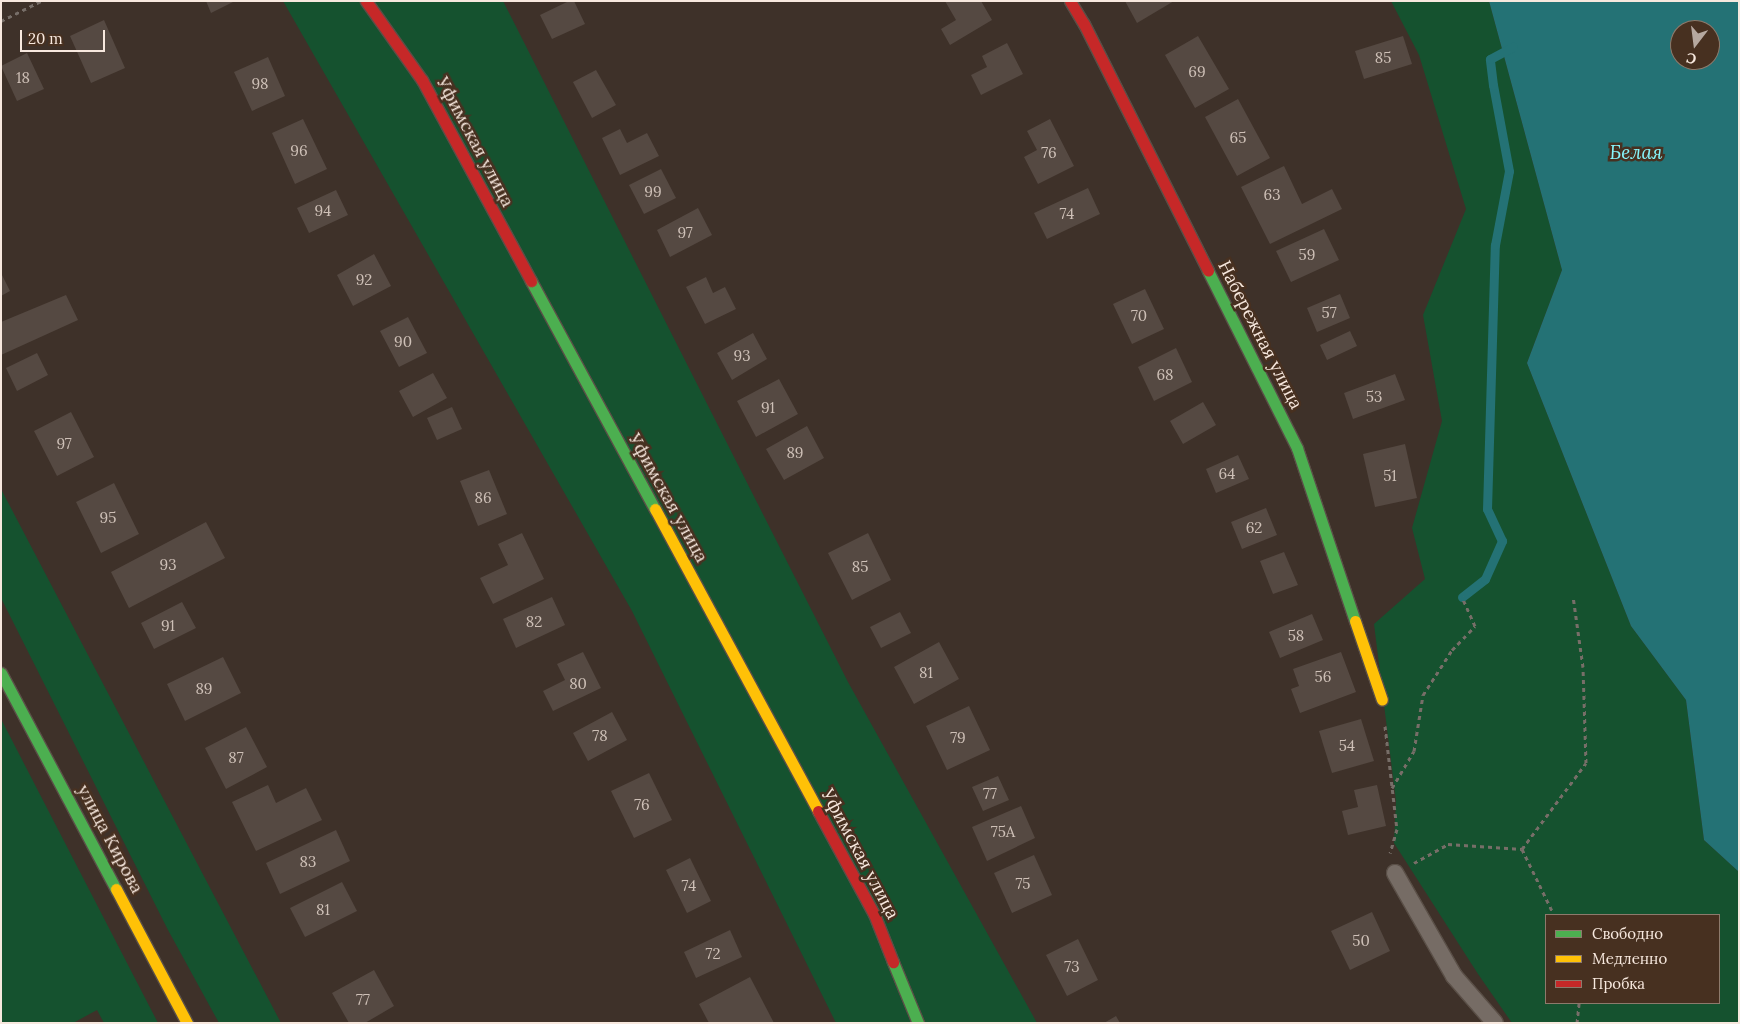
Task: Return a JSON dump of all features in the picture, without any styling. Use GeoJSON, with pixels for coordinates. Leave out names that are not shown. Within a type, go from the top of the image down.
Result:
{"type":"FeatureCollection","features":[{"type":"Feature","properties":{"kind":"street","name":"Уфимская улица"},"geometry":{"type":"LineString","coordinates":[[366,1],[422,80],[874,914],[918,1023]]}},
{"type":"Feature","properties":{"kind":"street","name":"Набережная улица"},"geometry":{"type":"LineString","coordinates":[[1070,1],[1084,24],[1297,448],[1382,700]]}},
{"type":"Feature","properties":{"kind":"street","name":"улица Кирова"},"geometry":{"type":"LineString","coordinates":[[1,673],[187,1023]]}},
{"type":"Feature","properties":{"kind":"lane"},"geometry":{"type":"LineString","coordinates":[[1395,873],[1454,976],[1495,1023]]}},
{"type":"Feature","properties":{"kind":"path"},"geometry":{"type":"LineString","coordinates":[[1,21],[41,1]]}},
{"type":"Feature","properties":{"kind":"path"},"geometry":{"type":"LineString","coordinates":[[1522,849],[1586,763],[1583,667],[1573,596]]}},
{"type":"Feature","properties":{"kind":"path"},"geometry":{"type":"LineString","coordinates":[[1392,789],[1414,751],[1423,695],[1452,650],[1475,626],[1462,597]]}},
{"type":"Feature","properties":{"kind":"path"},"geometry":{"type":"LineString","coordinates":[[1382,700],[1397,829],[1390,850],[1395,873],[1448,844],[1522,849]]}},
{"type":"Feature","properties":{"kind":"path"},"geometry":{"type":"LineString","coordinates":[[1522,849],[1554,914]]}},
{"type":"Feature","properties":{"kind":"path"},"geometry":{"type":"LineString","coordinates":[[1576,1023],[1580,1004]]}},
{"type":"Feature","properties":{"kind":"green space"},"geometry":{"type":"Polygon","coordinates":[[[283,1],[503,1],[848,682],[1037,1023],[836,1023],[632,611],[283,1]]]}},
{"type":"Feature","properties":{"kind":"green space"},"geometry":{"type":"Polygon","coordinates":[[[1391,1],[1489,1],[1562,270],[1527,363],[1631,626],[1686,700],[1704,840],[1739,872],[1739,1023],[1512,1023],[1478,974],[1394,843],[1396,801],[1374,624],[1425,579],[1412,528],[1442,421],[1423,315],[1466,209],[1419,55],[1391,1]]]}},
{"type":"Feature","properties":{"kind":"green space"},"geometry":{"type":"Polygon","coordinates":[[[1,489],[281,1023],[219,1023],[168,930],[1,598],[1,489]]]}},
{"type":"Feature","properties":{"kind":"green space"},"geometry":{"type":"Polygon","coordinates":[[[1,719],[158,1023],[104,1023],[97,1010],[73,1023],[1,1023],[1,719]]]}},
{"type":"Feature","properties":{"kind":"water","name":"Белая"},"geometry":{"type":"Polygon","coordinates":[[[1489,1],[1739,1],[1739,872],[1704,840],[1686,700],[1631,626],[1527,363],[1562,270],[1489,1]]]}},
{"type":"Feature","properties":{"kind":"building"},"geometry":{"type":"Polygon","coordinates":[[[206,1],[235,1],[211,13],[206,1]]]}},
{"type":"Feature","properties":{"kind":"building"},"geometry":{"type":"Polygon","coordinates":[[[569,1],[574,1],[585,24],[552,39],[540,15],[569,1]]]}},
{"type":"Feature","properties":{"kind":"building"},"geometry":{"type":"Polygon","coordinates":[[[945,1],[981,1],[992,20],[950,45],[941,29],[956,20],[945,1]]]}},
{"type":"Feature","properties":{"kind":"building"},"geometry":{"type":"Polygon","coordinates":[[[1125,1],[1174,1],[1137,23],[1125,1]]]}},
{"type":"Feature","properties":{"kind":"building"},"geometry":{"type":"Polygon","coordinates":[[[104,20],[125,68],[91,83],[70,36],[104,20]]]}},
{"type":"Feature","properties":{"kind":"building"},"geometry":{"type":"Polygon","coordinates":[[[1198,36],[1229,89],[1195,108],[1165,55],[1198,36]]]}},
{"type":"Feature","properties":{"kind":"building"},"geometry":{"type":"Polygon","coordinates":[[[1403,36],[1412,64],[1364,79],[1355,51],[1403,36]]]}},
{"type":"Feature","properties":{"kind":"building"},"geometry":{"type":"Polygon","coordinates":[[[1007,43],[1023,74],[981,95],[971,75],[987,67],[982,56],[1007,43]]]}},
{"type":"Feature","properties":{"kind":"building"},"geometry":{"type":"Polygon","coordinates":[[[27,53],[44,89],[17,101],[1,66],[27,53]]]}},
{"type":"Feature","properties":{"kind":"building"},"geometry":{"type":"Polygon","coordinates":[[[268,57],[285,96],[252,111],[234,72],[268,57]]]}},
{"type":"Feature","properties":{"kind":"building"},"geometry":{"type":"Polygon","coordinates":[[[596,70],[616,105],[592,118],[573,82],[596,70]]]}},
{"type":"Feature","properties":{"kind":"building"},"geometry":{"type":"Polygon","coordinates":[[[1238,99],[1270,158],[1237,176],[1205,117],[1238,99]]]}},
{"type":"Feature","properties":{"kind":"building"},"geometry":{"type":"Polygon","coordinates":[[[303,119],[327,169],[295,184],[272,133],[303,119]]]}},
{"type":"Feature","properties":{"kind":"building"},"geometry":{"type":"Polygon","coordinates":[[[1050,119],[1074,166],[1038,184],[1024,157],[1037,150],[1027,131],[1050,119]]]}},
{"type":"Feature","properties":{"kind":"building"},"geometry":{"type":"Polygon","coordinates":[[[620,129],[627,143],[647,133],[659,156],[620,175],[602,138],[620,129]]]}},
{"type":"Feature","properties":{"kind":"building"},"geometry":{"type":"Polygon","coordinates":[[[1284,166],[1302,204],[1332,189],[1342,209],[1270,244],[1241,187],[1284,166]]]}},
{"type":"Feature","properties":{"kind":"building"},"geometry":{"type":"Polygon","coordinates":[[[661,169],[676,198],[644,214],[629,185],[661,169]]]}},
{"type":"Feature","properties":{"kind":"building"},"geometry":{"type":"Polygon","coordinates":[[[1088,188],[1100,214],[1047,239],[1034,213],[1088,188]]]}},
{"type":"Feature","properties":{"kind":"building"},"geometry":{"type":"Polygon","coordinates":[[[336,190],[348,215],[309,233],[297,208],[336,190]]]}},
{"type":"Feature","properties":{"kind":"building"},"geometry":{"type":"Polygon","coordinates":[[[698,208],[712,235],[670,257],[657,230],[698,208]]]}},
{"type":"Feature","properties":{"kind":"building"},"geometry":{"type":"Polygon","coordinates":[[[1324,229],[1339,260],[1291,282],[1276,251],[1324,229]]]}},
{"type":"Feature","properties":{"kind":"building"},"geometry":{"type":"Polygon","coordinates":[[[374,254],[391,286],[353,306],[337,275],[374,254]]]}},
{"type":"Feature","properties":{"kind":"building"},"geometry":{"type":"Polygon","coordinates":[[[1,273],[10,291],[1,296],[1,273]]]}},
{"type":"Feature","properties":{"kind":"building"},"geometry":{"type":"Polygon","coordinates":[[[706,277],[713,293],[725,287],[736,309],[705,324],[686,287],[706,277]]]}},
{"type":"Feature","properties":{"kind":"building"},"geometry":{"type":"Polygon","coordinates":[[[1145,289],[1164,329],[1132,344],[1113,304],[1145,289]]]}},
{"type":"Feature","properties":{"kind":"building"},"geometry":{"type":"Polygon","coordinates":[[[1340,294],[1350,318],[1317,332],[1307,308],[1340,294]]]}},
{"type":"Feature","properties":{"kind":"building"},"geometry":{"type":"Polygon","coordinates":[[[66,295],[78,320],[1,355],[1,322],[66,295]]]}},
{"type":"Feature","properties":{"kind":"building"},"geometry":{"type":"Polygon","coordinates":[[[408,317],[427,353],[399,367],[380,331],[408,317]]]}},
{"type":"Feature","properties":{"kind":"building"},"geometry":{"type":"Polygon","coordinates":[[[1350,331],[1357,346],[1327,360],[1320,345],[1350,331]]]}},
{"type":"Feature","properties":{"kind":"building"},"geometry":{"type":"Polygon","coordinates":[[[753,333],[767,359],[732,380],[717,353],[753,333]]]}},
{"type":"Feature","properties":{"kind":"building"},"geometry":{"type":"Polygon","coordinates":[[[1176,348],[1192,382],[1154,401],[1138,367],[1176,348]]]}},
{"type":"Feature","properties":{"kind":"building"},"geometry":{"type":"Polygon","coordinates":[[[37,353],[48,375],[17,391],[6,368],[37,353]]]}},
{"type":"Feature","properties":{"kind":"building"},"geometry":{"type":"Polygon","coordinates":[[[433,373],[447,398],[413,417],[399,391],[433,373]]]}},
{"type":"Feature","properties":{"kind":"building"},"geometry":{"type":"Polygon","coordinates":[[[1395,374],[1405,400],[1353,419],[1344,393],[1395,374]]]}},
{"type":"Feature","properties":{"kind":"building"},"geometry":{"type":"Polygon","coordinates":[[[779,379],[798,414],[756,437],[737,401],[779,379]]]}},
{"type":"Feature","properties":{"kind":"building"},"geometry":{"type":"Polygon","coordinates":[[[1203,402],[1216,425],[1183,444],[1170,421],[1203,402]]]}},
{"type":"Feature","properties":{"kind":"building"},"geometry":{"type":"Polygon","coordinates":[[[452,407],[462,429],[437,440],[427,418],[452,407]]]}},
{"type":"Feature","properties":{"kind":"building"},"geometry":{"type":"Polygon","coordinates":[[[71,412],[94,457],[57,476],[34,431],[71,412]]]}},
{"type":"Feature","properties":{"kind":"building"},"geometry":{"type":"Polygon","coordinates":[[[807,426],[824,458],[784,480],[766,449],[807,426]]]}},
{"type":"Feature","properties":{"kind":"building"},"geometry":{"type":"Polygon","coordinates":[[[1405,444],[1417,498],[1375,507],[1363,454],[1405,444]]]}},
{"type":"Feature","properties":{"kind":"building"},"geometry":{"type":"Polygon","coordinates":[[[1238,455],[1249,479],[1216,493],[1206,469],[1238,455]]]}},
{"type":"Feature","properties":{"kind":"building"},"geometry":{"type":"Polygon","coordinates":[[[489,470],[507,514],[478,526],[460,481],[489,470]]]}},
{"type":"Feature","properties":{"kind":"building"},"geometry":{"type":"Polygon","coordinates":[[[114,483],[139,534],[101,553],[76,502],[114,483]]]}},
{"type":"Feature","properties":{"kind":"building"},"geometry":{"type":"Polygon","coordinates":[[[1266,508],[1277,535],[1242,549],[1231,522],[1266,508]]]}},
{"type":"Feature","properties":{"kind":"building"},"geometry":{"type":"Polygon","coordinates":[[[206,522],[225,558],[129,608],[111,572],[206,522]]]}},
{"type":"Feature","properties":{"kind":"building"},"geometry":{"type":"Polygon","coordinates":[[[522,533],[544,579],[493,604],[480,578],[508,565],[498,544],[522,533]]]}},
{"type":"Feature","properties":{"kind":"building"},"geometry":{"type":"Polygon","coordinates":[[[868,533],[891,580],[852,600],[828,553],[868,533]]]}},
{"type":"Feature","properties":{"kind":"building"},"geometry":{"type":"Polygon","coordinates":[[[1284,552],[1298,585],[1273,594],[1260,561],[1284,552]]]}},
{"type":"Feature","properties":{"kind":"building"},"geometry":{"type":"Polygon","coordinates":[[[552,597],[565,625],[516,648],[503,619],[552,597]]]}},
{"type":"Feature","properties":{"kind":"building"},"geometry":{"type":"Polygon","coordinates":[[[182,602],[196,628],[154,649],[141,623],[182,602]]]}},
{"type":"Feature","properties":{"kind":"building"},"geometry":{"type":"Polygon","coordinates":[[[900,612],[911,633],[881,648],[870,627],[900,612]]]}},
{"type":"Feature","properties":{"kind":"building"},"geometry":{"type":"Polygon","coordinates":[[[1312,614],[1323,640],[1280,658],[1269,632],[1312,614]]]}},
{"type":"Feature","properties":{"kind":"building"},"geometry":{"type":"Polygon","coordinates":[[[939,642],[959,679],[914,704],[894,667],[939,642]]]}},
{"type":"Feature","properties":{"kind":"building"},"geometry":{"type":"Polygon","coordinates":[[[583,652],[601,688],[553,711],[543,691],[565,680],[557,664],[583,652]]]}},
{"type":"Feature","properties":{"kind":"building"},"geometry":{"type":"Polygon","coordinates":[[[1341,652],[1356,692],[1300,713],[1291,689],[1299,686],[1293,669],[1341,652]]]}},
{"type":"Feature","properties":{"kind":"building"},"geometry":{"type":"Polygon","coordinates":[[[223,657],[241,693],[185,721],[167,684],[223,657]]]}},
{"type":"Feature","properties":{"kind":"building"},"geometry":{"type":"Polygon","coordinates":[[[969,706],[990,750],[947,770],[926,726],[969,706]]]}},
{"type":"Feature","properties":{"kind":"building"},"geometry":{"type":"Polygon","coordinates":[[[612,712],[627,740],[588,761],[573,733],[612,712]]]}},
{"type":"Feature","properties":{"kind":"building"},"geometry":{"type":"Polygon","coordinates":[[[1361,719],[1374,761],[1332,773],[1319,731],[1361,719]]]}},
{"type":"Feature","properties":{"kind":"building"},"geometry":{"type":"Polygon","coordinates":[[[246,727],[267,767],[226,789],[205,748],[246,727]]]}},
{"type":"Feature","properties":{"kind":"building"},"geometry":{"type":"Polygon","coordinates":[[[649,773],[672,820],[634,838],[611,791],[649,773]]]}},
{"type":"Feature","properties":{"kind":"building"},"geometry":{"type":"Polygon","coordinates":[[[998,776],[1009,800],[983,811],[972,787],[998,776]]]}},
{"type":"Feature","properties":{"kind":"building"},"geometry":{"type":"Polygon","coordinates":[[[268,785],[276,803],[306,788],[322,820],[256,851],[232,802],[268,785]]]}},
{"type":"Feature","properties":{"kind":"building"},"geometry":{"type":"Polygon","coordinates":[[[1377,785],[1386,826],[1348,835],[1342,811],[1358,807],[1354,790],[1377,785]]]}},
{"type":"Feature","properties":{"kind":"building"},"geometry":{"type":"Polygon","coordinates":[[[1021,806],[1035,838],[987,861],[972,827],[1021,806]]]}},
{"type":"Feature","properties":{"kind":"building"},"geometry":{"type":"Polygon","coordinates":[[[336,830],[350,861],[280,894],[266,863],[336,830]]]}},
{"type":"Feature","properties":{"kind":"building"},"geometry":{"type":"Polygon","coordinates":[[[1034,855],[1052,895],[1012,913],[994,873],[1034,855]]]}},
{"type":"Feature","properties":{"kind":"building"},"geometry":{"type":"Polygon","coordinates":[[[690,858],[711,901],[687,913],[666,870],[690,858]]]}},
{"type":"Feature","properties":{"kind":"building"},"geometry":{"type":"Polygon","coordinates":[[[342,882],[357,911],[305,937],[290,908],[342,882]]]}},
{"type":"Feature","properties":{"kind":"building"},"geometry":{"type":"Polygon","coordinates":[[[1372,912],[1390,951],[1350,970],[1331,931],[1372,912]]]}},
{"type":"Feature","properties":{"kind":"building"},"geometry":{"type":"Polygon","coordinates":[[[730,930],[742,957],[696,978],[684,952],[730,930]]]}},
{"type":"Feature","properties":{"kind":"building"},"geometry":{"type":"Polygon","coordinates":[[[1078,939],[1098,980],[1067,996],[1046,955],[1078,939]]]}},
{"type":"Feature","properties":{"kind":"building"},"geometry":{"type":"Polygon","coordinates":[[[374,970],[394,1006],[365,1023],[349,1023],[332,993],[374,970]]]}},
{"type":"Feature","properties":{"kind":"building"},"geometry":{"type":"Polygon","coordinates":[[[750,977],[774,1023],[709,1023],[699,1004],[750,977]]]}},
{"type":"Feature","properties":{"kind":"building"},"geometry":{"type":"Polygon","coordinates":[[[1116,1016],[1120,1023],[1104,1023],[1116,1016]]]}},
{"type":"Feature","properties":{"kind":"waterway"},"geometry":{"type":"LineString","coordinates":[[1462,597],[1485,579],[1502,541],[1487,509],[1495,245],[1509,171],[1490,59],[1513,47]]}},
{"type":"Feature","properties":{"kind":"traffic: fast"},"geometry":{"type":"LineString","coordinates":[[1208,271],[1297,448],[1355,621]]}},
{"type":"Feature","properties":{"kind":"traffic: fast"},"geometry":{"type":"LineString","coordinates":[[531,281],[655,509]]}},
{"type":"Feature","properties":{"kind":"traffic: fast"},"geometry":{"type":"LineString","coordinates":[[1,673],[116,889]]}},
{"type":"Feature","properties":{"kind":"traffic: fast"},"geometry":{"type":"LineString","coordinates":[[893,962],[918,1023]]}},
{"type":"Feature","properties":{"kind":"traffic: slow"},"geometry":{"type":"LineString","coordinates":[[655,509],[818,811]]}},
{"type":"Feature","properties":{"kind":"traffic: slow"},"geometry":{"type":"LineString","coordinates":[[1355,621],[1382,700]]}},
{"type":"Feature","properties":{"kind":"traffic: slow"},"geometry":{"type":"LineString","coordinates":[[116,889],[187,1023]]}},
{"type":"Feature","properties":{"kind":"traffic: jam"},"geometry":{"type":"LineString","coordinates":[[366,1],[422,80],[531,281]]}},
{"type":"Feature","properties":{"kind":"traffic: jam"},"geometry":{"type":"LineString","coordinates":[[1070,1],[1084,24],[1208,271]]}},
{"type":"Feature","properties":{"kind":"traffic: jam"},"geometry":{"type":"LineString","coordinates":[[818,811],[874,914],[893,962]]}}]}
